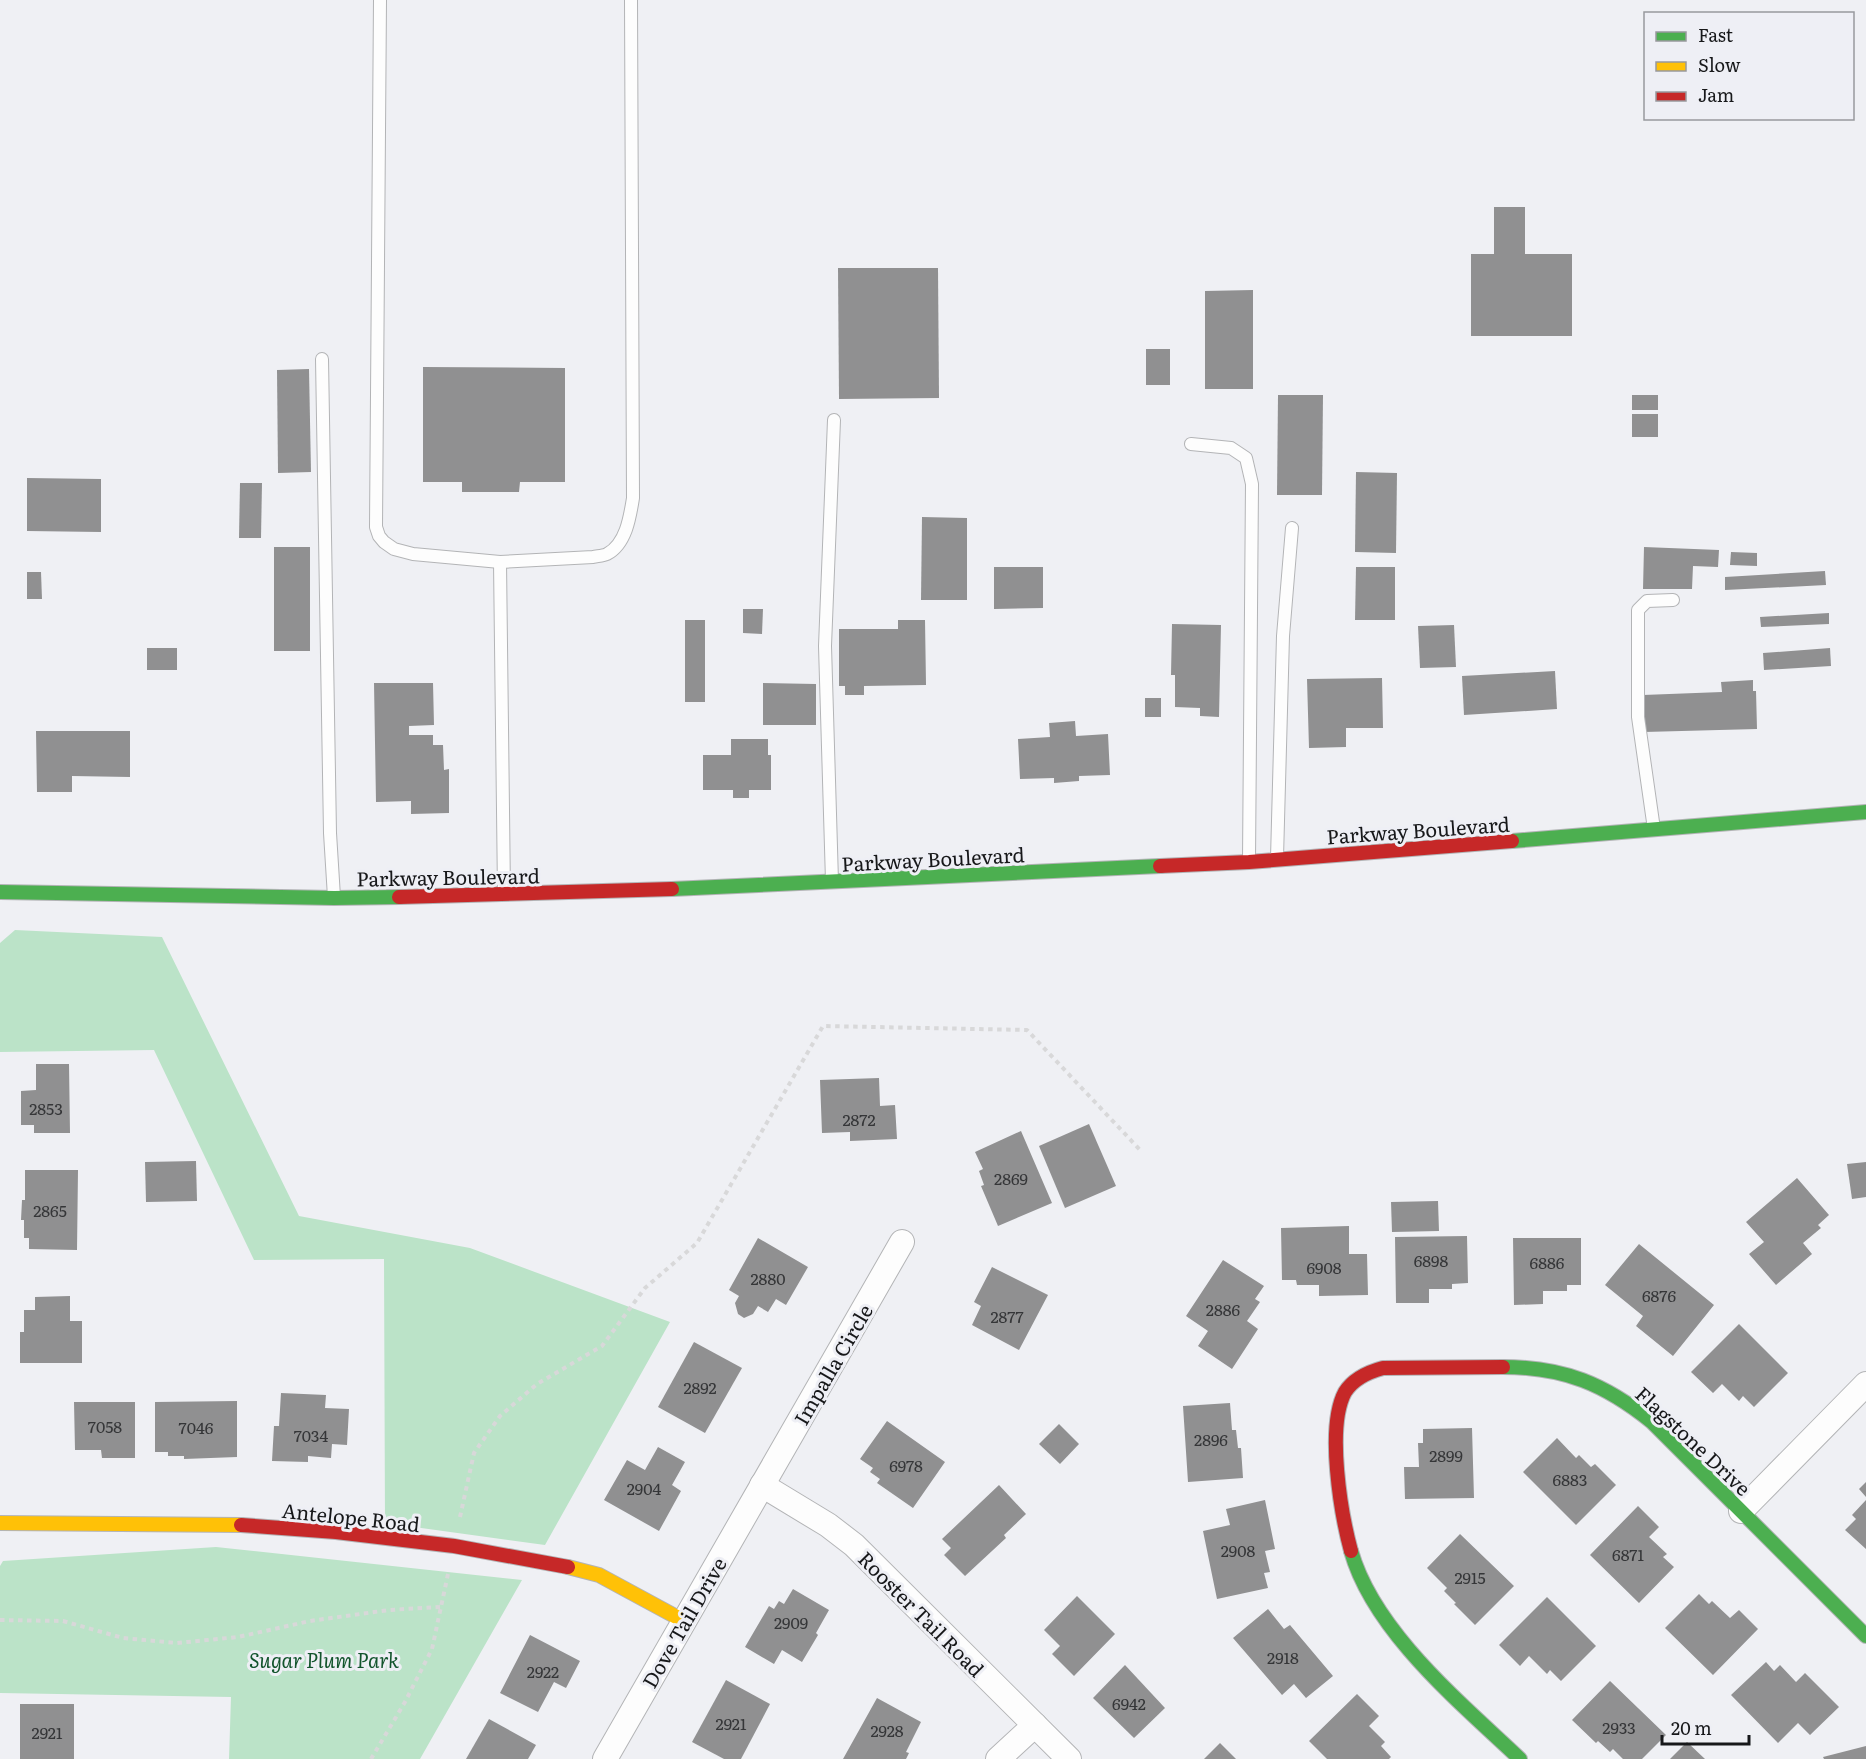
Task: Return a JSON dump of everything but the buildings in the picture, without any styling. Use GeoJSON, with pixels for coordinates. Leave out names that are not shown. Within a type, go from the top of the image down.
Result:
{"type":"FeatureCollection","features":[{"type":"Feature","properties":{"kind":"street","name":"Parkway Boulevard"},"geometry":{"type":"LineString","coordinates":[[0,892],[334,898],[504,895],[832,883],[1249,862],[1866,812]]}},
{"type":"Feature","properties":{"kind":"street","name":"Impalla Circle"},"geometry":{"type":"LineString","coordinates":[[762,1485],[902,1242]]}},
{"type":"Feature","properties":{"kind":"street","name":"Flagstone Drive"},"geometry":{"type":"LineString","coordinates":[[1520,1759],[1404,1644],[1379,1611],[1352,1555],[1338,1491],[1338,1412],[1347,1389],[1360,1376],[1383,1368],[1533,1368],[1560,1372],[1609,1391],[1639,1411],[1866,1636]]}},
{"type":"Feature","properties":{"kind":"street"},"geometry":{"type":"LineString","coordinates":[[1741,1511],[1866,1384]]}},
{"type":"Feature","properties":{"kind":"street","name":"Dove Tail Drive"},"geometry":{"type":"LineString","coordinates":[[605,1759],[762,1485]]}},
{"type":"Feature","properties":{"kind":"street","name":"Rooster Tail Road"},"geometry":{"type":"LineString","coordinates":[[762,1485],[841,1534],[1069,1759]]}},
{"type":"Feature","properties":{"kind":"street","name":"Antelope Road"},"geometry":{"type":"LineString","coordinates":[[0,1524],[240,1525],[336,1532],[454,1546],[599,1575],[684,1621]]}},
{"type":"Feature","properties":{"kind":"street"},"geometry":{"type":"LineString","coordinates":[[998,1759],[1035,1725]]}},
{"type":"Feature","properties":{"kind":"lane"},"geometry":{"type":"LineString","coordinates":[[380,0],[376,527],[379,536],[394,549],[413,554],[500,562],[593,557],[607,554],[620,541],[631,515],[633,498],[631,0]]}},
{"type":"Feature","properties":{"kind":"lane"},"geometry":{"type":"LineString","coordinates":[[322,359],[330,833],[334,898]]}},
{"type":"Feature","properties":{"kind":"lane"},"geometry":{"type":"LineString","coordinates":[[832,883],[825,646],[834,420]]}},
{"type":"Feature","properties":{"kind":"lane"},"geometry":{"type":"LineString","coordinates":[[1191,444],[1231,448],[1246,458],[1252,484],[1249,862]]}},
{"type":"Feature","properties":{"kind":"lane"},"geometry":{"type":"LineString","coordinates":[[1277,860],[1283,636],[1292,528]]}},
{"type":"Feature","properties":{"kind":"lane"},"geometry":{"type":"LineString","coordinates":[[500,562],[504,895]]}},
{"type":"Feature","properties":{"kind":"lane"},"geometry":{"type":"LineString","coordinates":[[1654,830],[1638,717],[1638,610],[1647,602],[1673,600]]}},
{"type":"Feature","properties":{"kind":"path"},"geometry":{"type":"LineString","coordinates":[[459,1525],[474,1453],[500,1416],[537,1384],[602,1346],[645,1288],[697,1243],[823,1026],[1027,1030],[1142,1152]]}},
{"type":"Feature","properties":{"kind":"path"},"geometry":{"type":"LineString","coordinates":[[371,1759],[405,1702],[432,1649],[450,1567]]}},
{"type":"Feature","properties":{"kind":"path"},"geometry":{"type":"LineString","coordinates":[[0,1620],[63,1621],[123,1638],[177,1643],[238,1637],[310,1621],[389,1610],[440,1607]]}},
{"type":"Feature","properties":{"kind":"green space"},"geometry":{"type":"Polygon","coordinates":[[[15,930],[162,937],[299,1216],[470,1248],[670,1322],[545,1545],[385,1523],[384,1259],[254,1260],[154,1050],[0,1052],[0,943],[15,930]]]}},
{"type":"Feature","properties":{"kind":"green space","name":"Sugar Plum Park"},"geometry":{"type":"Polygon","coordinates":[[[216,1547],[522,1580],[420,1759],[229,1759],[231,1697],[0,1693],[0,1566],[3,1561],[216,1547]]]}},
{"type":"Feature","properties":{"kind":"traffic: fast"},"geometry":{"type":"LineString","coordinates":[[1512,841],[1866,812]]}},
{"type":"Feature","properties":{"kind":"traffic: fast"},"geometry":{"type":"LineString","coordinates":[[672,889],[1160,866]]}},
{"type":"Feature","properties":{"kind":"traffic: fast"},"geometry":{"type":"LineString","coordinates":[[0,892],[334,898],[399,897]]}},
{"type":"Feature","properties":{"kind":"traffic: fast"},"geometry":{"type":"LineString","coordinates":[[1503,1367],[1565,1374],[1600,1388],[1635,1409],[1652,1422],[1866,1636]]}},
{"type":"Feature","properties":{"kind":"traffic: fast"},"geometry":{"type":"LineString","coordinates":[[1351,1551],[1362,1581],[1399,1638],[1447,1690],[1520,1759]]}},
{"type":"Feature","properties":{"kind":"traffic: slow"},"geometry":{"type":"LineString","coordinates":[[0,1523],[241,1525]]}},
{"type":"Feature","properties":{"kind":"traffic: slow"},"geometry":{"type":"LineString","coordinates":[[568,1567],[599,1575],[684,1621]]}},
{"type":"Feature","properties":{"kind":"traffic: jam"},"geometry":{"type":"LineString","coordinates":[[1160,866],[1249,862],[1512,841]]}},
{"type":"Feature","properties":{"kind":"traffic: jam"},"geometry":{"type":"LineString","coordinates":[[399,897],[672,889]]}},
{"type":"Feature","properties":{"kind":"traffic: jam"},"geometry":{"type":"LineString","coordinates":[[1351,1551],[1343,1515],[1336,1448],[1339,1407],[1349,1387],[1362,1376],[1383,1368],[1503,1367]]}},
{"type":"Feature","properties":{"kind":"traffic: jam"},"geometry":{"type":"LineString","coordinates":[[241,1525],[336,1532],[454,1546],[568,1567]]}}]}
